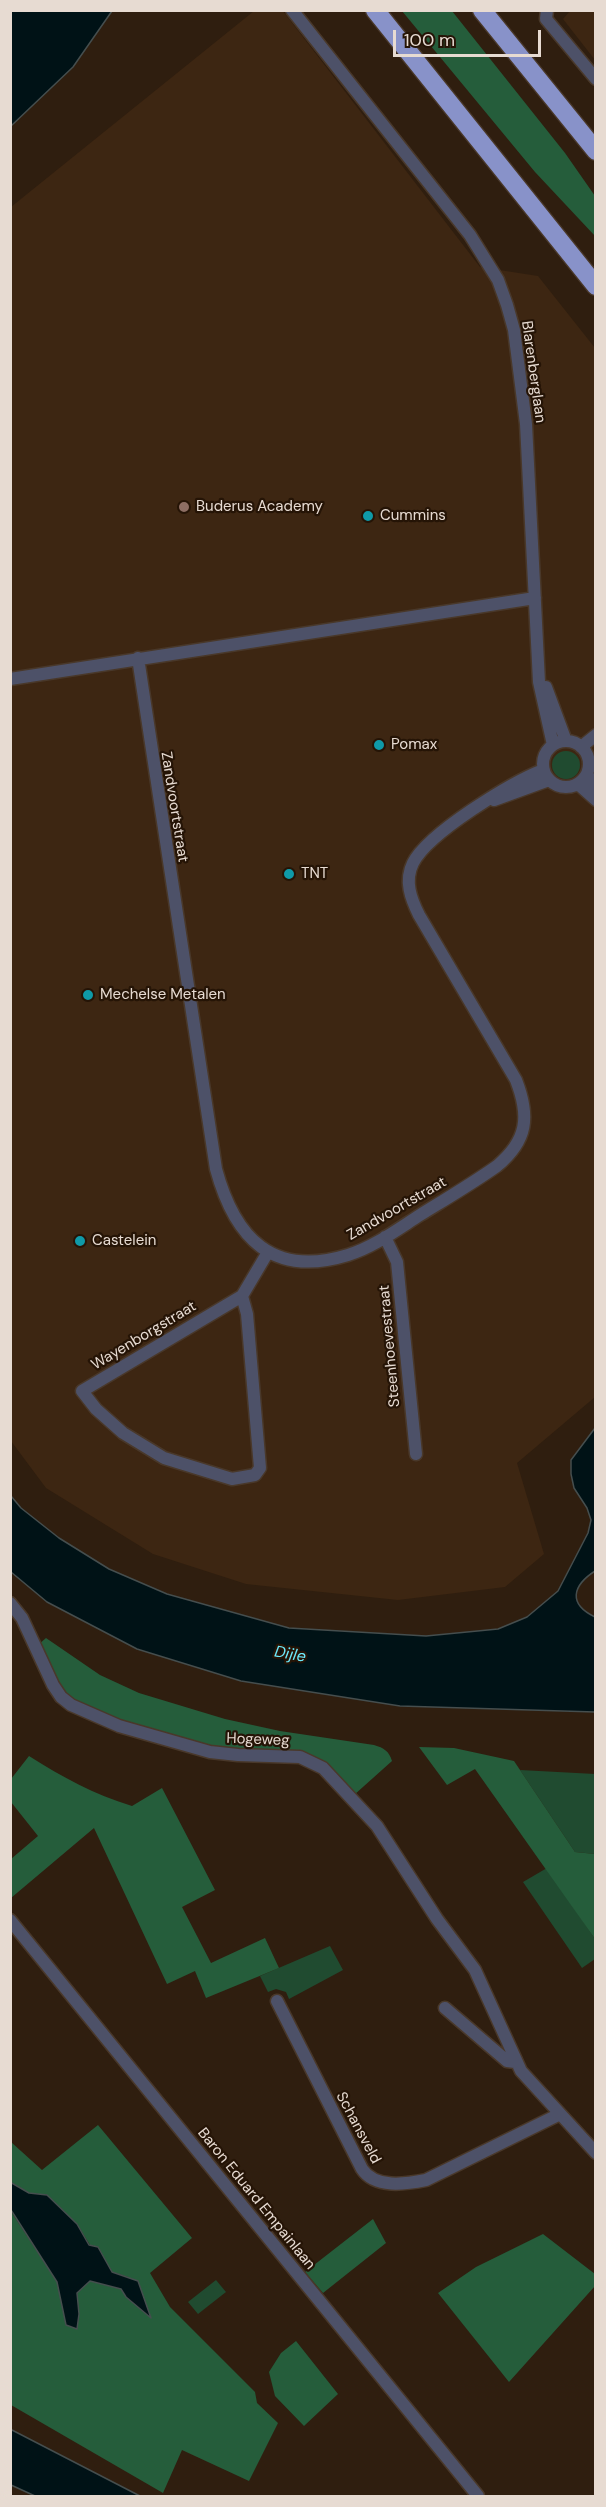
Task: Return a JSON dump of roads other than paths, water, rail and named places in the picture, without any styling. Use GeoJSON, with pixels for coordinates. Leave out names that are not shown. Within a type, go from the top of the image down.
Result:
{"type":"FeatureCollection","features":[{"type":"Feature","properties":{"kind":"highway"},"geometry":{"type":"LineString","coordinates":[[375,10],[596,286]]}},
{"type":"Feature","properties":{"kind":"highway"},"geometry":{"type":"LineString","coordinates":[[482,10],[596,152]]}},
{"type":"Feature","properties":{"kind":"street","name":"Blarenberglaan"},"geometry":{"type":"LineString","coordinates":[[292,10],[470,234],[498,280],[514,330],[521,376],[527,435],[540,665],[539,682],[554,745]]}},
{"type":"Feature","properties":{"kind":"street"},"geometry":{"type":"LineString","coordinates":[[547,10],[546,20],[596,79]]}},
{"type":"Feature","properties":{"kind":"street"},"geometry":{"type":"LineString","coordinates":[[10,679],[535,598]]}},
{"type":"Feature","properties":{"kind":"street","name":"Zandvoortstraat"},"geometry":{"type":"LineString","coordinates":[[138,658],[216,1170],[223,1196],[237,1223],[252,1240],[268,1252],[292,1260],[314,1262],[349,1254],[385,1237],[497,1166],[515,1149],[524,1129],[523,1098],[516,1080],[419,915],[410,896],[408,878],[412,864],[420,851],[446,828],[487,802],[546,775]]}},
{"type":"Feature","properties":{"kind":"street","name":"Blarenberglaan"},"geometry":{"type":"LineString","coordinates":[[540,665],[560,729],[567,741]]}},
{"type":"Feature","properties":{"kind":"street"},"geometry":{"type":"LineString","coordinates":[[581,747],[596,735]]}},
{"type":"Feature","properties":{"kind":"street"},"geometry":{"type":"LineString","coordinates":[[567,741],[592,755],[582,780],[566,788],[554,784],[546,775],[544,756],[554,745],[567,741]]}},
{"type":"Feature","properties":{"kind":"street"},"geometry":{"type":"LineString","coordinates":[[582,780],[596,785]]}},
{"type":"Feature","properties":{"kind":"street"},"geometry":{"type":"LineString","coordinates":[[582,780],[596,800]]}},
{"type":"Feature","properties":{"kind":"street","name":"Steenhoevestraat"},"geometry":{"type":"LineString","coordinates":[[385,1237],[397,1262],[416,1454]]}},
{"type":"Feature","properties":{"kind":"street","name":"Wayenborgstraat"},"geometry":{"type":"LineString","coordinates":[[242,1296],[247,1314],[260,1468],[255,1475],[232,1479],[164,1458],[116,1427],[96,1409],[82,1390],[242,1296],[268,1252]]}},
{"type":"Feature","properties":{"kind":"street","name":"Hogeweg"},"geometry":{"type":"LineString","coordinates":[[10,1603],[22,1618],[53,1685],[61,1697],[71,1705],[119,1726],[210,1752],[300,1756],[323,1768],[377,1826],[437,1919],[475,1970],[520,2071],[596,2153]]}},
{"type":"Feature","properties":{"kind":"street","name":"Baron Eduard Empainlaan"},"geometry":{"type":"LineString","coordinates":[[10,1920],[478,2496]]}},
{"type":"Feature","properties":{"kind":"street","name":"Schansveld"},"geometry":{"type":"LineString","coordinates":[[277,2001],[362,2169],[377,2182],[426,2180],[560,2114]]}},
{"type":"Feature","properties":{"kind":"street","name":"Hogeweg"},"geometry":{"type":"LineString","coordinates":[[445,2008],[507,2061],[515,2062]]}},
{"type":"Feature","properties":{"kind":"water"},"geometry":{"type":"Polygon","coordinates":[[[11,10],[112,11],[73,67],[11,126],[11,10]]]}},
{"type":"Feature","properties":{"kind":"water","name":"Dijle"},"geometry":{"type":"Polygon","coordinates":[[[595,1428],[595,1571],[582,1583],[576,1595],[580,1606],[595,1617],[595,1712],[400,1706],[241,1681],[137,1649],[47,1602],[11,1572],[11,1496],[21,1508],[59,1538],[109,1569],[167,1594],[289,1628],[426,1636],[498,1629],[527,1617],[558,1591],[588,1533],[591,1520],[587,1508],[574,1488],[571,1460],[595,1428]]]}},
{"type":"Feature","properties":{"kind":"water"},"geometry":{"type":"Polygon","coordinates":[[[10,2182],[29,2193],[47,2195],[77,2224],[89,2245],[98,2247],[112,2272],[138,2281],[151,2318],[126,2297],[121,2289],[90,2281],[77,2293],[79,2314],[77,2329],[66,2325],[57,2282],[11,2210],[10,2182]]]}},
{"type":"Feature","properties":{"kind":"water"},"geometry":{"type":"Polygon","coordinates":[[[10,2429],[140,2496],[35,2496],[11,2485],[10,2429]]]}},
{"type":"Feature","properties":{"kind":"place","name":"Buderus Academy"},"geometry":{"type":"Point","coordinates":[184,507]}},
{"type":"Feature","properties":{"kind":"place","name":"Cummins"},"geometry":{"type":"Point","coordinates":[368,516]}},
{"type":"Feature","properties":{"kind":"place","name":"Pomax"},"geometry":{"type":"Point","coordinates":[379,745]}},
{"type":"Feature","properties":{"kind":"place","name":"TNT"},"geometry":{"type":"Point","coordinates":[289,874]}},
{"type":"Feature","properties":{"kind":"place","name":"Mechelse Metalen"},"geometry":{"type":"Point","coordinates":[88,995]}},
{"type":"Feature","properties":{"kind":"place","name":"Castelein"},"geometry":{"type":"Point","coordinates":[80,1241]}}]}
